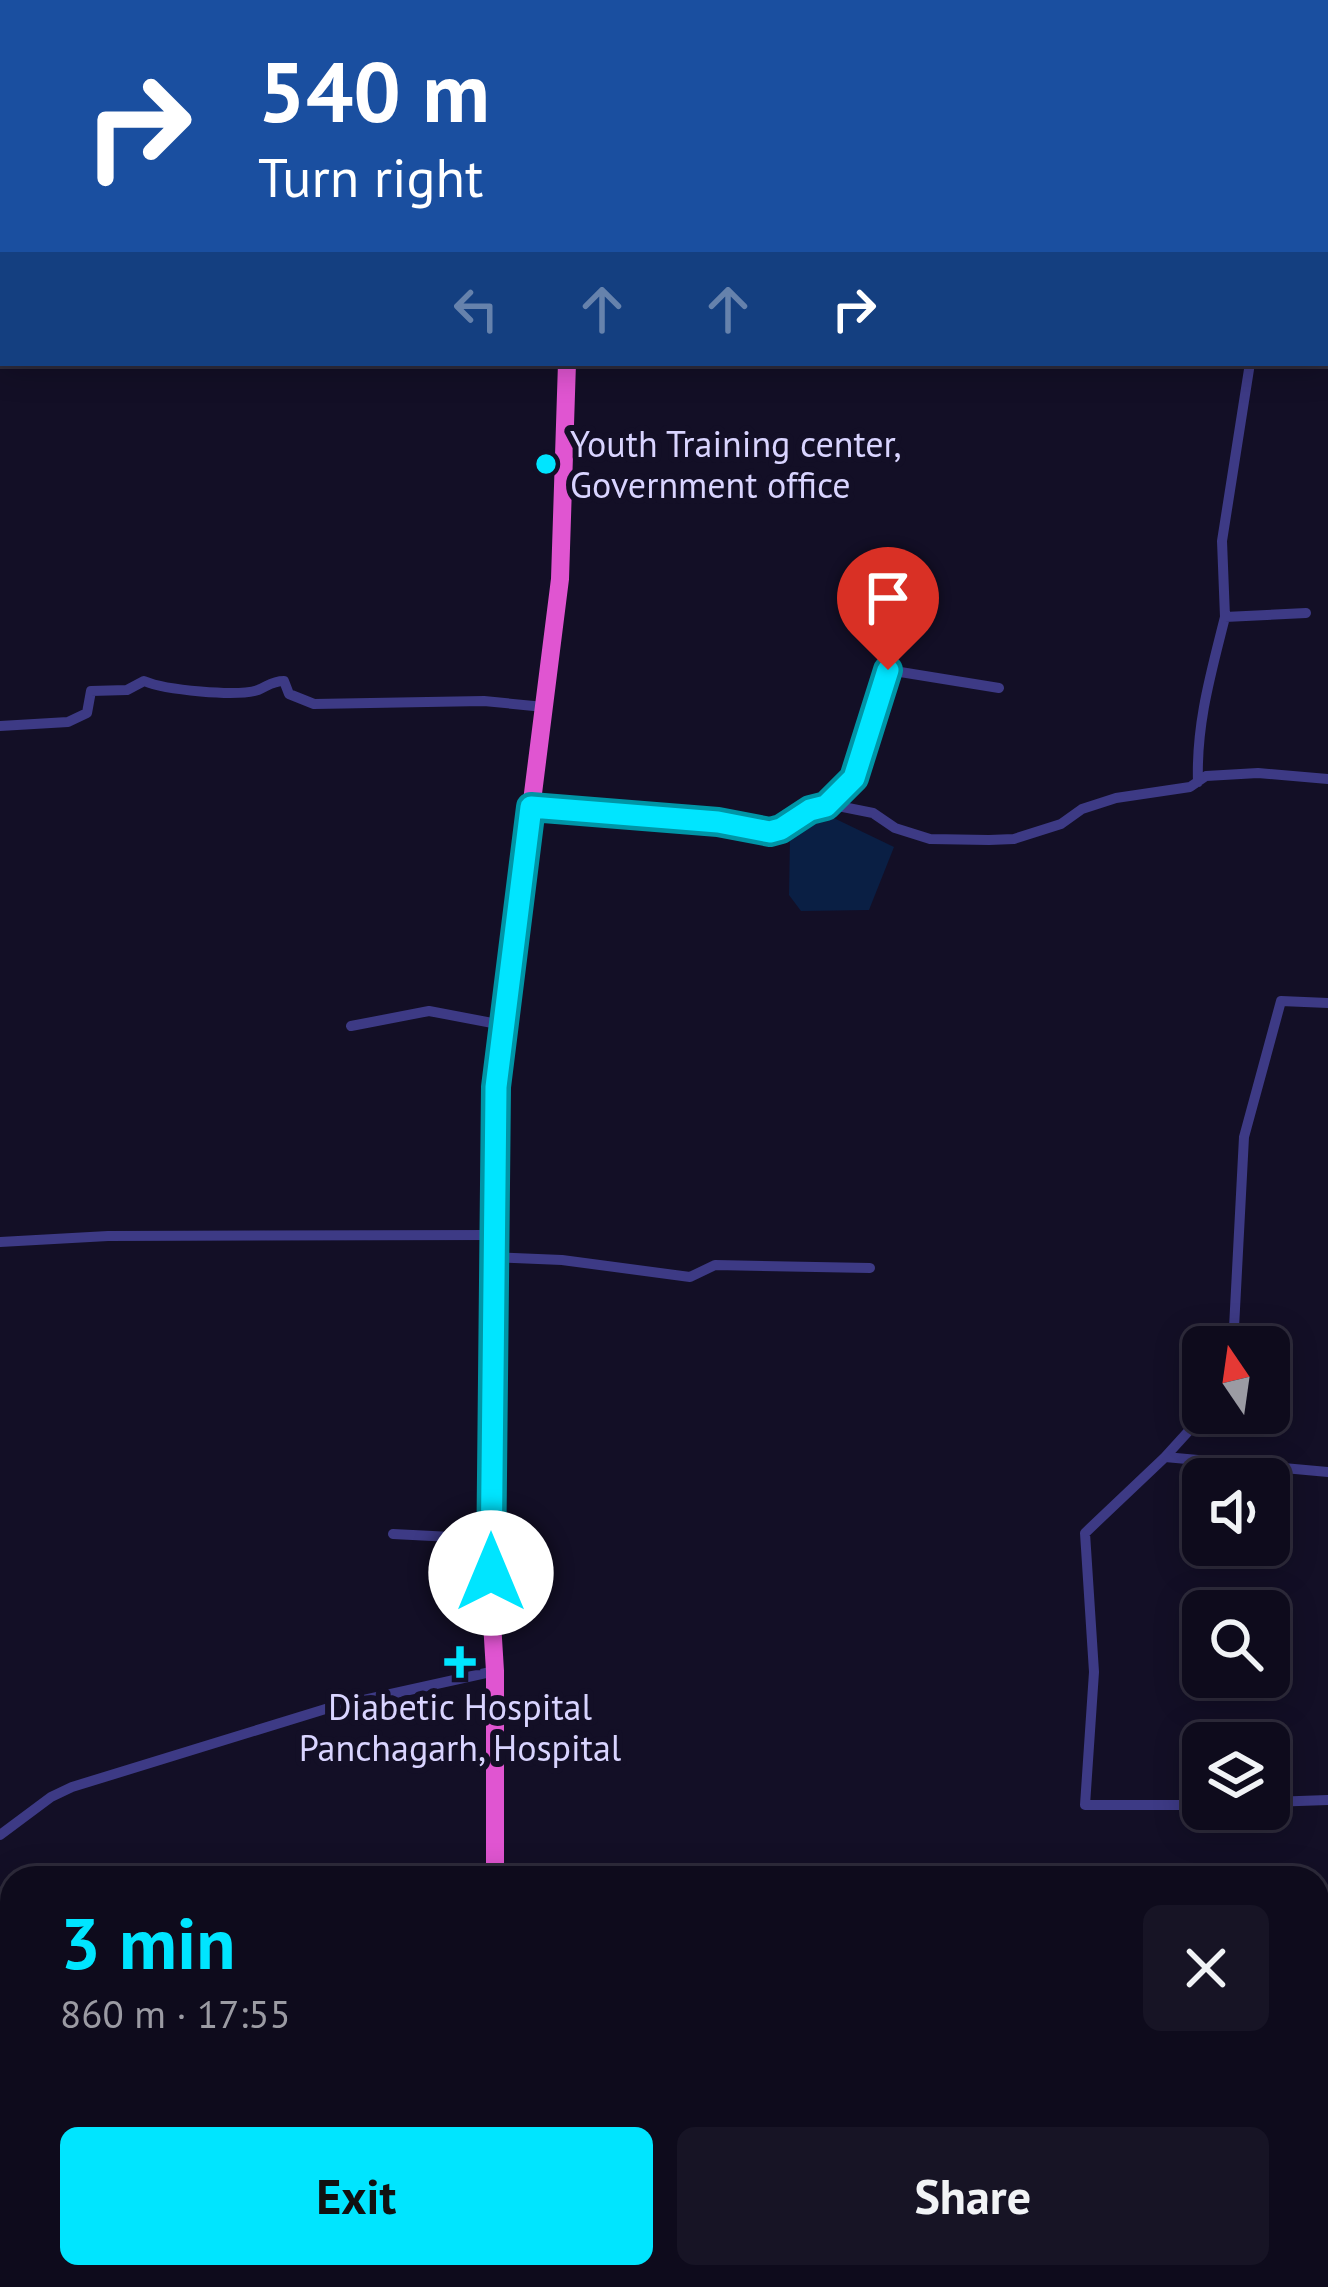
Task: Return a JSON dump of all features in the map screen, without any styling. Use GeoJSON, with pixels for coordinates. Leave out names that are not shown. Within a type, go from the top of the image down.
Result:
{"type":"FeatureCollection","features":[{"type":"Feature","properties":{"kind":"highway"},"geometry":{"type":"LineString","coordinates":[[495,1866],[491,1539],[496,1087],[560,579],[567,366]]}},
{"type":"Feature","properties":{"kind":"street"},"geometry":{"type":"LineString","coordinates":[[1198,782],[1196,749],[1203,694],[1225,617],[1222,541],[1250,366]]}},
{"type":"Feature","properties":{"kind":"street"},"geometry":{"type":"LineString","coordinates":[[1225,617],[1306,613]]}},
{"type":"Feature","properties":{"kind":"street"},"geometry":{"type":"LineString","coordinates":[[826,806],[854,778],[888,670],[999,688]]}},
{"type":"Feature","properties":{"kind":"street"},"geometry":{"type":"LineString","coordinates":[[0,726],[68,722],[87,713],[92,691],[127,690],[144,681],[194,692],[241,692],[284,681],[289,694],[314,704],[484,701],[544,707]]}},
{"type":"Feature","properties":{"kind":"street"},"geometry":{"type":"LineString","coordinates":[[531,807],[718,822],[770,832],[826,806],[872,813],[895,828],[930,839],[1014,839],[1061,824],[1082,809],[1116,798],[1190,788],[1206,776],[1258,773],[1328,779]]}},
{"type":"Feature","properties":{"kind":"street"},"geometry":{"type":"LineString","coordinates":[[1234,1326],[1244,1136],[1258,1076],[1281,1001],[1328,1003]]}},
{"type":"Feature","properties":{"kind":"street"},"geometry":{"type":"LineString","coordinates":[[351,1026],[429,1011],[503,1025]]}},
{"type":"Feature","properties":{"kind":"street"},"geometry":{"type":"LineString","coordinates":[[0,1242],[148,1236],[493,1235]]}},
{"type":"Feature","properties":{"kind":"street"},"geometry":{"type":"LineString","coordinates":[[493,1257],[562,1260],[690,1277],[715,1265],[871,1268]]}},
{"type":"Feature","properties":{"kind":"street"},"geometry":{"type":"LineString","coordinates":[[1182,1804],[1085,1805],[1094,1672],[1084,1532],[1186,1434]]}},
{"type":"Feature","properties":{"kind":"street"},"geometry":{"type":"LineString","coordinates":[[1165,1457],[1328,1472]]}},
{"type":"Feature","properties":{"kind":"street"},"geometry":{"type":"LineString","coordinates":[[393,1534],[491,1539]]}},
{"type":"Feature","properties":{"kind":"street"},"geometry":{"type":"LineString","coordinates":[[0,1835],[50,1797],[72,1787],[332,1707],[495,1671]]}},
{"type":"Feature","properties":{"kind":"street"},"geometry":{"type":"LineString","coordinates":[[1290,1801],[1328,1800]]}},
{"type":"Feature","properties":{"kind":"water"},"geometry":{"type":"Polygon","coordinates":[[[815,809],[894,847],[869,910],[801,911],[789,895],[790,837],[815,809]]]}},
{"type":"Feature","properties":{"kind":"place","name":"Youth Training center, Government office"},"geometry":{"type":"Point","coordinates":[546,464]}},
{"type":"Feature","properties":{"kind":"place","name":"Diabetic Hospital Panchagarh, Hospital"},"geometry":{"type":"Point","coordinates":[460,1662]}},
{"type":"Feature","properties":{"kind":"route"},"geometry":{"type":"LineString","coordinates":[[491,1573],[496,1087],[531,807],[718,822],[770,832],[781,829],[810,810],[826,806],[854,778],[888,670]]}}]}
